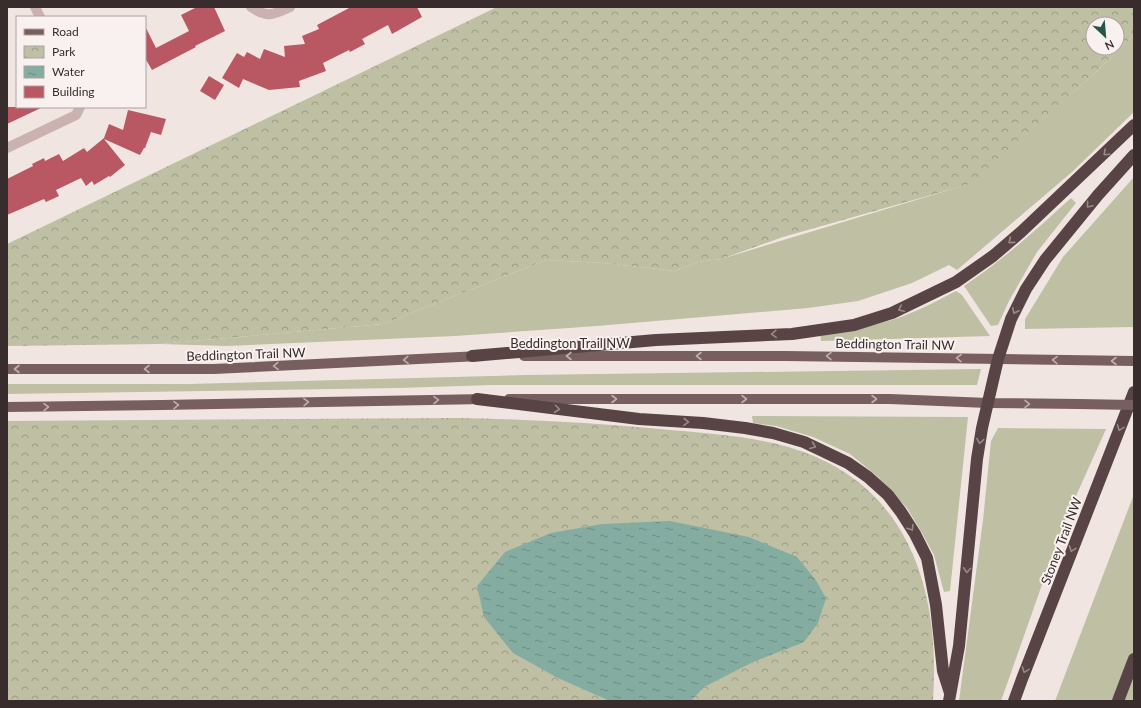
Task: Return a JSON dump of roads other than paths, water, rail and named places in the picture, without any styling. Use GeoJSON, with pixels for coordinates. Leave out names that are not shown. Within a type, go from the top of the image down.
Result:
{"type":"FeatureCollection","features":[{"type":"Feature","properties":{"kind":"highway"},"geometry":{"type":"LineString","coordinates":[[472,356],[656,340],[792,334],[854,325],[892,313],[956,282],[993,256],[1021,232],[1134,125]]}},
{"type":"Feature","properties":{"kind":"highway"},"geometry":{"type":"LineString","coordinates":[[949,697],[960,639],[977,459],[982,428],[998,359],[1011,319],[1026,289],[1067,231],[1134,155]]}},
{"type":"Feature","properties":{"kind":"highway","name":"Stoney Trail NW"},"geometry":{"type":"LineString","coordinates":[[1014,701],[1134,392]]}},
{"type":"Feature","properties":{"kind":"highway"},"geometry":{"type":"LineString","coordinates":[[476,399],[639,419],[703,422],[745,428],[773,433],[804,442],[848,463],[868,477],[888,495],[915,534],[926,558],[936,605],[943,670],[949,697]]}},
{"type":"Feature","properties":{"kind":"highway"},"geometry":{"type":"LineString","coordinates":[[1118,701],[1134,660]]}},
{"type":"Feature","properties":{"kind":"main road","name":"Beddington Trail NW"},"geometry":{"type":"LineString","coordinates":[[7,369],[214,369],[472,356],[786,356],[1134,361]]}},
{"type":"Feature","properties":{"kind":"main road"},"geometry":{"type":"LineString","coordinates":[[7,407],[162,406],[476,399],[890,399],[988,403],[1134,405]]}},
{"type":"Feature","properties":{"kind":"street"},"geometry":{"type":"LineString","coordinates":[[35,7],[40,16]]}},
{"type":"Feature","properties":{"kind":"street"},"geometry":{"type":"LineString","coordinates":[[251,7],[263,14],[276,14],[290,7]]}},
{"type":"Feature","properties":{"kind":"street"},"geometry":{"type":"LineString","coordinates":[[7,148],[76,115],[80,108]]}},
{"type":"Feature","properties":{"kind":"water"},"geometry":{"type":"Polygon","coordinates":[[[670,521],[749,537],[797,557],[815,579],[826,598],[818,623],[804,642],[753,662],[704,687],[691,701],[610,701],[558,678],[513,653],[484,617],[477,586],[505,552],[551,533],[602,524],[670,521]]]}}]}
